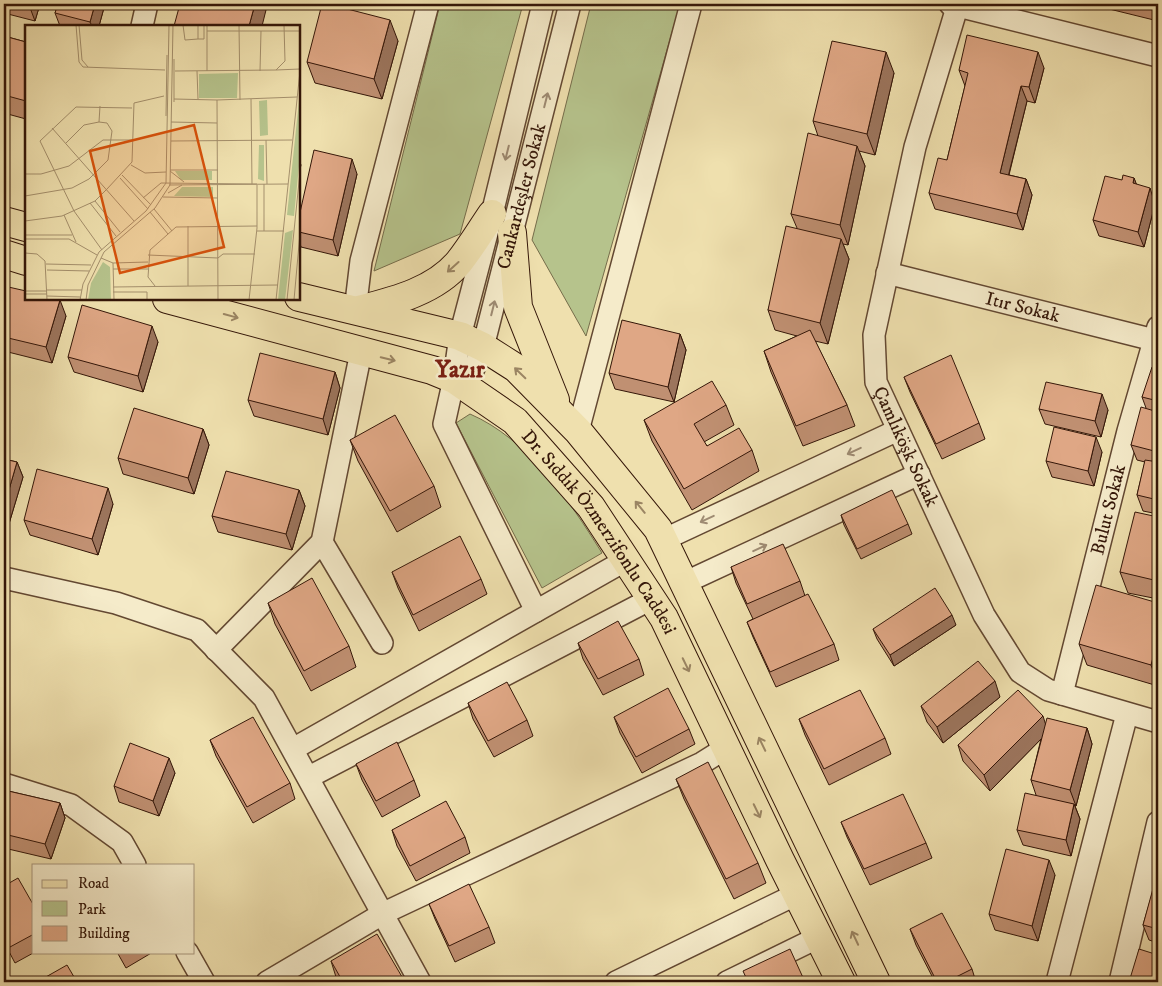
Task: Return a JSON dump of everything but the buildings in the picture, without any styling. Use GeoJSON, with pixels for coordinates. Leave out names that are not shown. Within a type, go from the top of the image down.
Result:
{"type":"FeatureCollection","features":[{"type":"Feature","properties":{"kind":"main road"},"geometry":{"type":"LineString","coordinates":[[355,311],[388,303],[430,286],[458,263],[492,214]]}},
{"type":"Feature","properties":{"kind":"main road"},"geometry":{"type":"LineString","coordinates":[[4,221],[25,227]]}},
{"type":"Feature","properties":{"kind":"main road"},"geometry":{"type":"LineString","coordinates":[[512,233],[518,307],[570,423]]}},
{"type":"Feature","properties":{"kind":"main road"},"geometry":{"type":"LineString","coordinates":[[4,254],[25,260]]}},
{"type":"Feature","properties":{"kind":"main road","name":"Dr. Sıddık Özmerzifonlu Caddesi"},"geometry":{"type":"LineString","coordinates":[[300,297],[472,341],[516,368],[570,423],[658,529],[876,982]]}},
{"type":"Feature","properties":{"kind":"main road","name":"Dr. Sıddık Özmerzifonlu Caddesi"},"geometry":{"type":"LineString","coordinates":[[171,300],[432,370],[460,383],[515,421],[591,507],[664,618],[797,894],[842,982]]}},
{"type":"Feature","properties":{"kind":"street"},"geometry":{"type":"LineString","coordinates":[[142,25],[147,4]]}},
{"type":"Feature","properties":{"kind":"street"},"geometry":{"type":"LineString","coordinates":[[355,311],[361,261],[428,4]]}},
{"type":"Feature","properties":{"kind":"street","name":"Cankardeşler Sokak"},"geometry":{"type":"LineString","coordinates":[[472,341],[492,214],[544,4]]}},
{"type":"Feature","properties":{"kind":"street","name":"Cankardeşler Sokak"},"geometry":{"type":"LineString","coordinates":[[536,611],[444,424],[512,233],[570,4]]}},
{"type":"Feature","properties":{"kind":"street"},"geometry":{"type":"LineString","coordinates":[[570,423],[692,4]]}},
{"type":"Feature","properties":{"kind":"street"},"geometry":{"type":"LineString","coordinates":[[955,4],[1158,56]]}},
{"type":"Feature","properties":{"kind":"street","name":"Çamlıköşk Sokak"},"geometry":{"type":"LineString","coordinates":[[955,4],[915,147],[874,335],[876,382],[984,615],[1020,672],[1048,690],[1158,722]]}},
{"type":"Feature","properties":{"kind":"street","name":"Itır Sokak"},"geometry":{"type":"LineString","coordinates":[[887,273],[1157,336]]}},
{"type":"Feature","properties":{"kind":"street","name":"Bulut Sokak"},"geometry":{"type":"LineString","coordinates":[[1062,694],[1128,431],[1157,336]]}},
{"type":"Feature","properties":{"kind":"street"},"geometry":{"type":"LineString","coordinates":[[216,650],[322,542],[361,352]]}},
{"type":"Feature","properties":{"kind":"street"},"geometry":{"type":"LineString","coordinates":[[663,540],[898,430]]}},
{"type":"Feature","properties":{"kind":"street"},"geometry":{"type":"LineString","coordinates":[[684,583],[919,474]]}},
{"type":"Feature","properties":{"kind":"street"},"geometry":{"type":"LineString","coordinates":[[322,542],[382,643]]}},
{"type":"Feature","properties":{"kind":"street"},"geometry":{"type":"LineString","coordinates":[[293,749],[626,560]]}},
{"type":"Feature","properties":{"kind":"street"},"geometry":{"type":"LineString","coordinates":[[4,578],[116,602],[196,630],[264,698],[384,913],[420,982]]}},
{"type":"Feature","properties":{"kind":"street"},"geometry":{"type":"LineString","coordinates":[[309,777],[651,599]]}},
{"type":"Feature","properties":{"kind":"street"},"geometry":{"type":"LineString","coordinates":[[1057,982],[1127,714]]}},
{"type":"Feature","properties":{"kind":"street"},"geometry":{"type":"LineString","coordinates":[[267,982],[384,913],[693,767],[726,748]]}},
{"type":"Feature","properties":{"kind":"street"},"geometry":{"type":"LineString","coordinates":[[4,784],[71,805],[122,842],[134,864]]}},
{"type":"Feature","properties":{"kind":"street"},"geometry":{"type":"LineString","coordinates":[[1120,982],[1158,822]]}},
{"type":"Feature","properties":{"kind":"street"},"geometry":{"type":"LineString","coordinates":[[616,982],[797,894]]}},
{"type":"Feature","properties":{"kind":"street"},"geometry":{"type":"LineString","coordinates":[[727,982],[819,937]]}},
{"type":"Feature","properties":{"kind":"street"},"geometry":{"type":"LineString","coordinates":[[187,954],[204,982]]}},
{"type":"Feature","properties":{"kind":"green space"},"geometry":{"type":"Polygon","coordinates":[[[440,4],[523,4],[460,234],[374,271],[440,4]]]}},
{"type":"Feature","properties":{"kind":"green space"},"geometry":{"type":"Polygon","coordinates":[[[591,4],[680,4],[586,336],[532,240],[591,4]]]}},
{"type":"Feature","properties":{"kind":"green space"},"geometry":{"type":"Polygon","coordinates":[[[470,414],[491,425],[529,455],[576,512],[602,553],[542,588],[456,423],[470,414]]]}},
{"type":"Feature","properties":{"kind":"district","name":"Yazır"},"geometry":{"type":"Point","coordinates":[460,370]}}]}
